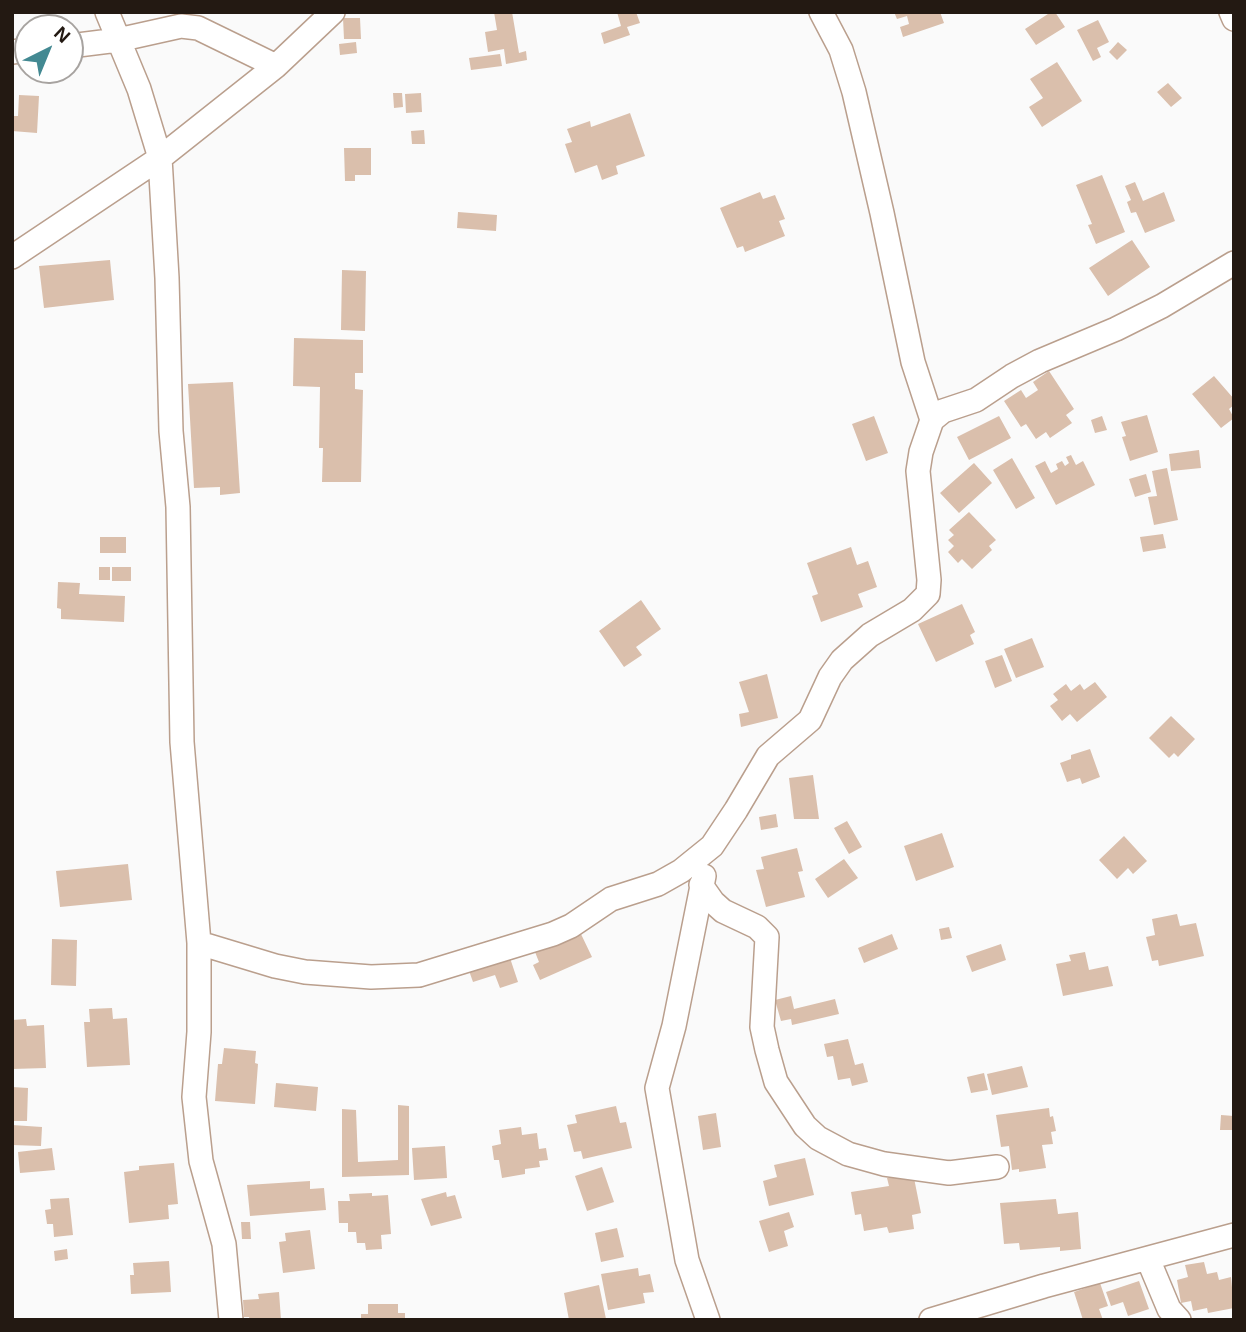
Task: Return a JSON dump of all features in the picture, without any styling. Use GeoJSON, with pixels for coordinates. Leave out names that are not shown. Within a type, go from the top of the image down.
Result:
{"type":"FeatureCollection","features":[{"type":"Feature","properties":{"kind":"street"},"geometry":{"type":"LineString","coordinates":[[107,12],[139,89],[160,158],[167,278],[171,431],[178,507],[182,742],[199,943],[199,1032],[194,1097],[201,1161],[225,1244],[231,1320]]}},
{"type":"Feature","properties":{"kind":"street"},"geometry":{"type":"LineString","coordinates":[[12,257],[160,158],[276,66],[334,12]]}},
{"type":"Feature","properties":{"kind":"street"},"geometry":{"type":"LineString","coordinates":[[821,12],[841,50],[854,92],[883,213],[913,362],[932,420]]}},
{"type":"Feature","properties":{"kind":"street"},"geometry":{"type":"LineString","coordinates":[[1231,12],[1234,19]]}},
{"type":"Feature","properties":{"kind":"street"},"geometry":{"type":"LineString","coordinates":[[84,44],[118,40],[181,26],[198,28],[276,66]]}},
{"type":"Feature","properties":{"kind":"street"},"geometry":{"type":"LineString","coordinates":[[708,1320],[687,1259],[657,1088],[674,1026],[701,885],[712,846],[761,765],[814,716],[830,677],[842,660],[870,635],[912,610],[928,594],[929,580],[918,471],[921,452],[932,420],[943,411],[976,400],[1040,361],[1162,306],[1234,263]]}},
{"type":"Feature","properties":{"kind":"street"},"geometry":{"type":"LineString","coordinates":[[199,943],[275,966],[305,972],[371,977],[418,975],[553,934],[571,926],[611,899],[669,878],[712,846]]}},
{"type":"Feature","properties":{"kind":"street"},"geometry":{"type":"LineString","coordinates":[[701,885],[723,911],[757,927],[767,937],[762,1027],[776,1082],[805,1126],[818,1138],[848,1154],[884,1164],[942,1173],[997,1167]]}},
{"type":"Feature","properties":{"kind":"street"},"geometry":{"type":"LineString","coordinates":[[932,1320],[1044,1286],[1234,1235]]}},
{"type":"Feature","properties":{"kind":"street"},"geometry":{"type":"LineString","coordinates":[[1148,1259],[1170,1309],[1179,1320]]}},
{"type":"Feature","properties":{"kind":"building"},"geometry":{"type":"Polygon","coordinates":[[[494,12],[512,12],[519,53],[526,51],[527,60],[506,64],[504,49],[488,52],[485,32],[497,30],[494,12]]]}},
{"type":"Feature","properties":{"kind":"building"},"geometry":{"type":"Polygon","coordinates":[[[617,12],[636,12],[640,23],[627,27],[630,35],[604,44],[601,33],[621,26],[617,12]]]}},
{"type":"Feature","properties":{"kind":"building"},"geometry":{"type":"Polygon","coordinates":[[[894,12],[940,12],[944,23],[903,37],[900,27],[909,24],[907,16],[897,19],[894,12]]]}},
{"type":"Feature","properties":{"kind":"building"},"geometry":{"type":"Polygon","coordinates":[[[1055,12],[1065,27],[1036,45],[1025,29],[1055,12]]]}},
{"type":"Feature","properties":{"kind":"building"},"geometry":{"type":"Polygon","coordinates":[[[343,18],[360,18],[361,39],[344,39],[343,18]]]}},
{"type":"Feature","properties":{"kind":"building"},"geometry":{"type":"Polygon","coordinates":[[[1098,20],[1109,42],[1097,48],[1101,57],[1093,61],[1077,30],[1098,20]]]}},
{"type":"Feature","properties":{"kind":"building"},"geometry":{"type":"Polygon","coordinates":[[[356,42],[357,53],[340,55],[339,44],[356,42]]]}},
{"type":"Feature","properties":{"kind":"building"},"geometry":{"type":"Polygon","coordinates":[[[1118,42],[1127,50],[1117,60],[1109,52],[1118,42]]]}},
{"type":"Feature","properties":{"kind":"building"},"geometry":{"type":"Polygon","coordinates":[[[500,54],[502,66],[471,70],[469,58],[500,54]]]}},
{"type":"Feature","properties":{"kind":"building"},"geometry":{"type":"Polygon","coordinates":[[[1057,62],[1082,101],[1042,127],[1029,107],[1043,98],[1030,79],[1057,62]]]}},
{"type":"Feature","properties":{"kind":"building"},"geometry":{"type":"Polygon","coordinates":[[[1168,83],[1182,98],[1171,107],[1157,92],[1168,83]]]}},
{"type":"Feature","properties":{"kind":"building"},"geometry":{"type":"Polygon","coordinates":[[[393,93],[402,93],[403,107],[394,108],[393,93]]]}},
{"type":"Feature","properties":{"kind":"building"},"geometry":{"type":"Polygon","coordinates":[[[421,93],[422,112],[406,113],[405,94],[421,93]]]}},
{"type":"Feature","properties":{"kind":"building"},"geometry":{"type":"Polygon","coordinates":[[[19,95],[39,96],[37,133],[12,131],[12,116],[18,116],[19,95]]]}},
{"type":"Feature","properties":{"kind":"building"},"geometry":{"type":"Polygon","coordinates":[[[630,113],[645,156],[616,166],[618,174],[602,180],[597,165],[575,173],[565,144],[572,142],[567,129],[590,121],[591,127],[630,113]]]}},
{"type":"Feature","properties":{"kind":"building"},"geometry":{"type":"Polygon","coordinates":[[[424,130],[425,144],[412,144],[411,131],[424,130]]]}},
{"type":"Feature","properties":{"kind":"building"},"geometry":{"type":"Polygon","coordinates":[[[344,148],[371,148],[371,175],[355,175],[355,181],[345,181],[344,148]]]}},
{"type":"Feature","properties":{"kind":"building"},"geometry":{"type":"Polygon","coordinates":[[[1102,175],[1125,232],[1096,244],[1088,225],[1092,224],[1076,185],[1102,175]]]}},
{"type":"Feature","properties":{"kind":"building"},"geometry":{"type":"Polygon","coordinates":[[[1135,182],[1143,201],[1164,192],[1175,221],[1145,233],[1136,212],[1131,213],[1127,202],[1131,200],[1125,186],[1135,182]]]}},
{"type":"Feature","properties":{"kind":"building"},"geometry":{"type":"Polygon","coordinates":[[[760,192],[763,199],[775,195],[785,219],[779,221],[785,236],[745,252],[743,246],[737,248],[720,208],[760,192]]]}},
{"type":"Feature","properties":{"kind":"building"},"geometry":{"type":"Polygon","coordinates":[[[458,212],[497,215],[496,231],[457,228],[458,212]]]}},
{"type":"Feature","properties":{"kind":"building"},"geometry":{"type":"Polygon","coordinates":[[[1132,240],[1150,267],[1108,296],[1089,268],[1132,240]]]}},
{"type":"Feature","properties":{"kind":"building"},"geometry":{"type":"Polygon","coordinates":[[[110,260],[114,300],[44,308],[39,266],[110,260]]]}},
{"type":"Feature","properties":{"kind":"building"},"geometry":{"type":"Polygon","coordinates":[[[342,270],[366,271],[365,331],[341,330],[342,270]]]}},
{"type":"Feature","properties":{"kind":"building"},"geometry":{"type":"Polygon","coordinates":[[[294,338],[363,340],[363,373],[355,373],[355,389],[363,390],[361,482],[322,482],[323,448],[319,448],[320,387],[293,386],[294,338]]]}},
{"type":"Feature","properties":{"kind":"building"},"geometry":{"type":"Polygon","coordinates":[[[1049,371],[1074,409],[1066,415],[1072,423],[1050,438],[1046,432],[1036,439],[1026,424],[1021,427],[1004,401],[1021,390],[1026,398],[1038,390],[1033,382],[1049,371]]]}},
{"type":"Feature","properties":{"kind":"building"},"geometry":{"type":"Polygon","coordinates":[[[1214,376],[1234,399],[1234,405],[1229,409],[1234,418],[1221,428],[1192,394],[1214,376]]]}},
{"type":"Feature","properties":{"kind":"building"},"geometry":{"type":"Polygon","coordinates":[[[233,382],[240,493],[220,495],[220,487],[194,488],[188,384],[233,382]]]}},
{"type":"Feature","properties":{"kind":"building"},"geometry":{"type":"Polygon","coordinates":[[[1147,415],[1158,452],[1130,461],[1122,437],[1126,436],[1121,422],[1147,415]]]}},
{"type":"Feature","properties":{"kind":"building"},"geometry":{"type":"Polygon","coordinates":[[[874,416],[888,453],[866,461],[852,424],[874,416]]]}},
{"type":"Feature","properties":{"kind":"building"},"geometry":{"type":"Polygon","coordinates":[[[999,416],[1011,438],[969,460],[957,437],[999,416]]]}},
{"type":"Feature","properties":{"kind":"building"},"geometry":{"type":"Polygon","coordinates":[[[1102,416],[1107,430],[1095,433],[1091,420],[1102,416]]]}},
{"type":"Feature","properties":{"kind":"building"},"geometry":{"type":"Polygon","coordinates":[[[1199,450],[1201,468],[1171,471],[1169,454],[1199,450]]]}},
{"type":"Feature","properties":{"kind":"building"},"geometry":{"type":"Polygon","coordinates":[[[1071,455],[1076,465],[1083,461],[1095,485],[1056,505],[1035,466],[1045,461],[1051,473],[1058,469],[1056,464],[1062,461],[1065,466],[1069,463],[1066,457],[1071,455]]]}},
{"type":"Feature","properties":{"kind":"building"},"geometry":{"type":"Polygon","coordinates":[[[1012,458],[1035,498],[1016,509],[993,470],[1012,458]]]}},
{"type":"Feature","properties":{"kind":"building"},"geometry":{"type":"Polygon","coordinates":[[[974,463],[992,483],[959,513],[940,493],[974,463]]]}},
{"type":"Feature","properties":{"kind":"building"},"geometry":{"type":"Polygon","coordinates":[[[1167,468],[1178,520],[1154,525],[1148,497],[1157,496],[1152,471],[1167,468]]]}},
{"type":"Feature","properties":{"kind":"building"},"geometry":{"type":"Polygon","coordinates":[[[1146,474],[1151,492],[1135,497],[1129,479],[1146,474]]]}},
{"type":"Feature","properties":{"kind":"building"},"geometry":{"type":"Polygon","coordinates":[[[969,512],[996,540],[989,546],[992,550],[972,569],[962,559],[958,563],[948,552],[954,546],[948,540],[954,535],[949,530],[969,512]]]}},
{"type":"Feature","properties":{"kind":"building"},"geometry":{"type":"Polygon","coordinates":[[[1163,534],[1166,548],[1143,552],[1140,537],[1163,534]]]}},
{"type":"Feature","properties":{"kind":"building"},"geometry":{"type":"Polygon","coordinates":[[[100,537],[126,537],[126,553],[100,553],[100,537]]]}},
{"type":"Feature","properties":{"kind":"building"},"geometry":{"type":"Polygon","coordinates":[[[851,547],[857,565],[868,561],[877,587],[858,594],[863,607],[821,622],[812,596],[818,594],[807,563],[851,547]]]}},
{"type":"Feature","properties":{"kind":"building"},"geometry":{"type":"Polygon","coordinates":[[[99,567],[110,567],[110,580],[99,580],[99,567]]]}},
{"type":"Feature","properties":{"kind":"building"},"geometry":{"type":"Polygon","coordinates":[[[112,567],[131,567],[131,581],[112,581],[112,567]]]}},
{"type":"Feature","properties":{"kind":"building"},"geometry":{"type":"Polygon","coordinates":[[[58,582],[80,583],[79,594],[125,596],[124,622],[61,619],[61,609],[57,608],[58,582]]]}},
{"type":"Feature","properties":{"kind":"building"},"geometry":{"type":"Polygon","coordinates":[[[641,600],[661,629],[636,647],[642,655],[624,667],[599,631],[641,600]]]}},
{"type":"Feature","properties":{"kind":"building"},"geometry":{"type":"Polygon","coordinates":[[[962,604],[975,632],[970,635],[974,644],[936,662],[918,624],[962,604]]]}},
{"type":"Feature","properties":{"kind":"building"},"geometry":{"type":"Polygon","coordinates":[[[1032,638],[1044,667],[1016,678],[1004,649],[1032,638]]]}},
{"type":"Feature","properties":{"kind":"building"},"geometry":{"type":"Polygon","coordinates":[[[1002,655],[1012,681],[995,688],[985,661],[1002,655]]]}},
{"type":"Feature","properties":{"kind":"building"},"geometry":{"type":"Polygon","coordinates":[[[767,674],[778,718],[741,727],[739,714],[749,712],[739,682],[767,674]]]}},
{"type":"Feature","properties":{"kind":"building"},"geometry":{"type":"Polygon","coordinates":[[[1095,682],[1107,697],[1077,722],[1070,714],[1062,721],[1050,706],[1058,700],[1053,694],[1066,684],[1071,691],[1080,684],[1084,690],[1095,682]]]}},
{"type":"Feature","properties":{"kind":"building"},"geometry":{"type":"Polygon","coordinates":[[[1171,716],[1195,739],[1178,757],[1174,753],[1169,758],[1149,738],[1171,716]]]}},
{"type":"Feature","properties":{"kind":"building"},"geometry":{"type":"Polygon","coordinates":[[[1090,749],[1100,777],[1082,784],[1080,778],[1067,782],[1060,763],[1071,759],[1071,755],[1090,749]]]}},
{"type":"Feature","properties":{"kind":"building"},"geometry":{"type":"Polygon","coordinates":[[[813,775],[819,819],[794,819],[789,778],[813,775]]]}},
{"type":"Feature","properties":{"kind":"building"},"geometry":{"type":"Polygon","coordinates":[[[776,814],[778,827],[761,830],[759,817],[776,814]]]}},
{"type":"Feature","properties":{"kind":"building"},"geometry":{"type":"Polygon","coordinates":[[[847,821],[862,847],[849,854],[834,828],[847,821]]]}},
{"type":"Feature","properties":{"kind":"building"},"geometry":{"type":"Polygon","coordinates":[[[942,833],[954,867],[916,881],[904,846],[942,833]]]}},
{"type":"Feature","properties":{"kind":"building"},"geometry":{"type":"Polygon","coordinates":[[[1124,836],[1147,861],[1133,874],[1128,868],[1117,879],[1099,860],[1124,836]]]}},
{"type":"Feature","properties":{"kind":"building"},"geometry":{"type":"Polygon","coordinates":[[[797,848],[803,871],[798,872],[805,897],[766,907],[756,870],[764,869],[761,857],[797,848]]]}},
{"type":"Feature","properties":{"kind":"building"},"geometry":{"type":"Polygon","coordinates":[[[844,859],[858,878],[828,898],[815,879],[844,859]]]}},
{"type":"Feature","properties":{"kind":"building"},"geometry":{"type":"Polygon","coordinates":[[[128,864],[132,900],[60,907],[56,871],[128,864]]]}},
{"type":"Feature","properties":{"kind":"building"},"geometry":{"type":"Polygon","coordinates":[[[1177,914],[1180,926],[1196,923],[1204,956],[1159,966],[1158,960],[1152,961],[1146,937],[1155,935],[1152,919],[1177,914]]]}},
{"type":"Feature","properties":{"kind":"building"},"geometry":{"type":"Polygon","coordinates":[[[949,927],[952,938],[941,940],[939,929],[949,927]]]}},
{"type":"Feature","properties":{"kind":"building"},"geometry":{"type":"Polygon","coordinates":[[[580,932],[592,957],[540,980],[533,965],[539,962],[535,952],[580,932]]]}},
{"type":"Feature","properties":{"kind":"building"},"geometry":{"type":"Polygon","coordinates":[[[892,934],[898,949],[864,963],[858,948],[892,934]]]}},
{"type":"Feature","properties":{"kind":"building"},"geometry":{"type":"Polygon","coordinates":[[[52,939],[77,940],[76,986],[51,985],[52,939]]]}},
{"type":"Feature","properties":{"kind":"building"},"geometry":{"type":"Polygon","coordinates":[[[1001,944],[1006,960],[972,972],[966,956],[1001,944]]]}},
{"type":"Feature","properties":{"kind":"building"},"geometry":{"type":"Polygon","coordinates":[[[508,952],[518,982],[500,988],[495,975],[473,982],[467,965],[508,952]]]}},
{"type":"Feature","properties":{"kind":"building"},"geometry":{"type":"Polygon","coordinates":[[[1085,952],[1089,970],[1108,966],[1113,986],[1063,996],[1056,964],[1071,961],[1069,955],[1085,952]]]}},
{"type":"Feature","properties":{"kind":"building"},"geometry":{"type":"Polygon","coordinates":[[[791,996],[794,1009],[835,999],[839,1014],[792,1025],[791,1019],[781,1021],[775,1000],[791,996]]]}},
{"type":"Feature","properties":{"kind":"building"},"geometry":{"type":"Polygon","coordinates":[[[112,1008],[113,1019],[127,1018],[130,1065],[87,1067],[84,1022],[90,1022],[89,1009],[112,1008]]]}},
{"type":"Feature","properties":{"kind":"building"},"geometry":{"type":"Polygon","coordinates":[[[26,1019],[27,1026],[44,1025],[46,1068],[12,1069],[12,1020],[26,1019]]]}},
{"type":"Feature","properties":{"kind":"building"},"geometry":{"type":"Polygon","coordinates":[[[848,1039],[855,1065],[863,1063],[868,1082],[852,1086],[850,1078],[838,1080],[833,1056],[827,1057],[824,1044],[848,1039]]]}},
{"type":"Feature","properties":{"kind":"building"},"geometry":{"type":"Polygon","coordinates":[[[224,1048],[256,1051],[255,1063],[258,1064],[255,1104],[215,1101],[218,1064],[222,1064],[224,1048]]]}},
{"type":"Feature","properties":{"kind":"building"},"geometry":{"type":"Polygon","coordinates":[[[1022,1066],[1028,1087],[992,1095],[987,1074],[1022,1066]]]}},
{"type":"Feature","properties":{"kind":"building"},"geometry":{"type":"Polygon","coordinates":[[[984,1073],[988,1090],[971,1093],[967,1077],[984,1073]]]}},
{"type":"Feature","properties":{"kind":"building"},"geometry":{"type":"Polygon","coordinates":[[[276,1083],[318,1087],[316,1111],[274,1107],[276,1083]]]}},
{"type":"Feature","properties":{"kind":"building"},"geometry":{"type":"Polygon","coordinates":[[[12,1087],[28,1088],[27,1121],[12,1121],[12,1087]]]}},
{"type":"Feature","properties":{"kind":"building"},"geometry":{"type":"Polygon","coordinates":[[[398,1105],[409,1106],[409,1175],[342,1177],[342,1109],[356,1110],[358,1162],[398,1160],[398,1105]]]}},
{"type":"Feature","properties":{"kind":"building"},"geometry":{"type":"Polygon","coordinates":[[[616,1106],[620,1123],[626,1122],[632,1148],[583,1159],[581,1151],[574,1152],[567,1125],[577,1123],[575,1115],[616,1106]]]}},
{"type":"Feature","properties":{"kind":"building"},"geometry":{"type":"Polygon","coordinates":[[[1049,1108],[1056,1131],[1051,1132],[1053,1144],[1042,1145],[1046,1168],[1019,1172],[1019,1169],[1012,1170],[1009,1146],[1001,1147],[996,1115],[1049,1108]]]}},
{"type":"Feature","properties":{"kind":"building"},"geometry":{"type":"Polygon","coordinates":[[[716,1113],[721,1147],[703,1150],[698,1116],[716,1113]]]}},
{"type":"Feature","properties":{"kind":"building"},"geometry":{"type":"Polygon","coordinates":[[[1221,1115],[1234,1116],[1234,1130],[1220,1130],[1221,1115]]]}},
{"type":"Feature","properties":{"kind":"building"},"geometry":{"type":"Polygon","coordinates":[[[12,1125],[42,1127],[41,1146],[12,1145],[12,1125]]]}},
{"type":"Feature","properties":{"kind":"building"},"geometry":{"type":"Polygon","coordinates":[[[521,1127],[522,1135],[537,1133],[539,1149],[546,1148],[548,1160],[539,1161],[540,1167],[525,1169],[525,1174],[502,1178],[499,1160],[494,1160],[492,1146],[501,1144],[499,1130],[521,1127]]]}},
{"type":"Feature","properties":{"kind":"building"},"geometry":{"type":"Polygon","coordinates":[[[445,1146],[447,1178],[414,1180],[412,1148],[445,1146]]]}},
{"type":"Feature","properties":{"kind":"building"},"geometry":{"type":"Polygon","coordinates":[[[52,1148],[55,1170],[20,1173],[18,1152],[52,1148]]]}},
{"type":"Feature","properties":{"kind":"building"},"geometry":{"type":"Polygon","coordinates":[[[805,1158],[814,1195],[769,1206],[763,1181],[777,1177],[774,1165],[805,1158]]]}},
{"type":"Feature","properties":{"kind":"building"},"geometry":{"type":"Polygon","coordinates":[[[174,1163],[178,1204],[168,1205],[169,1219],[129,1223],[124,1172],[139,1170],[139,1166],[174,1163]]]}},
{"type":"Feature","properties":{"kind":"building"},"geometry":{"type":"Polygon","coordinates":[[[602,1167],[614,1202],[587,1211],[575,1176],[602,1167]]]}},
{"type":"Feature","properties":{"kind":"building"},"geometry":{"type":"Polygon","coordinates":[[[913,1173],[921,1213],[912,1215],[914,1229],[889,1233],[887,1227],[864,1231],[861,1214],[855,1215],[851,1192],[889,1186],[887,1178],[913,1173]]]}},
{"type":"Feature","properties":{"kind":"building"},"geometry":{"type":"Polygon","coordinates":[[[310,1181],[310,1189],[324,1188],[326,1210],[250,1216],[247,1185],[310,1181]]]}},
{"type":"Feature","properties":{"kind":"building"},"geometry":{"type":"Polygon","coordinates":[[[446,1192],[447,1197],[455,1195],[462,1218],[431,1226],[421,1199],[446,1192]]]}},
{"type":"Feature","properties":{"kind":"building"},"geometry":{"type":"Polygon","coordinates":[[[372,1193],[372,1196],[388,1195],[391,1234],[381,1235],[382,1249],[366,1250],[365,1243],[357,1243],[356,1232],[348,1232],[348,1223],[339,1223],[338,1201],[350,1201],[349,1194],[372,1193]]]}},
{"type":"Feature","properties":{"kind":"building"},"geometry":{"type":"Polygon","coordinates":[[[69,1198],[73,1235],[54,1237],[53,1224],[47,1224],[45,1210],[51,1209],[50,1199],[69,1198]]]}},
{"type":"Feature","properties":{"kind":"building"},"geometry":{"type":"Polygon","coordinates":[[[1056,1199],[1058,1214],[1078,1212],[1081,1249],[1060,1251],[1060,1247],[1020,1250],[1019,1243],[1004,1244],[1000,1203],[1056,1199]]]}},
{"type":"Feature","properties":{"kind":"building"},"geometry":{"type":"Polygon","coordinates":[[[789,1212],[794,1227],[784,1231],[788,1246],[769,1252],[759,1221],[789,1212]]]}},
{"type":"Feature","properties":{"kind":"building"},"geometry":{"type":"Polygon","coordinates":[[[241,1222],[250,1222],[251,1239],[242,1239],[241,1222]]]}},
{"type":"Feature","properties":{"kind":"building"},"geometry":{"type":"Polygon","coordinates":[[[617,1228],[624,1257],[601,1262],[595,1233],[617,1228]]]}},
{"type":"Feature","properties":{"kind":"building"},"geometry":{"type":"Polygon","coordinates":[[[310,1230],[315,1269],[283,1273],[279,1242],[286,1241],[285,1233],[310,1230]]]}},
{"type":"Feature","properties":{"kind":"building"},"geometry":{"type":"Polygon","coordinates":[[[67,1249],[68,1259],[55,1261],[54,1251],[67,1249]]]}},
{"type":"Feature","properties":{"kind":"building"},"geometry":{"type":"Polygon","coordinates":[[[169,1261],[171,1292],[131,1294],[130,1275],[134,1275],[133,1263],[169,1261]]]}},
{"type":"Feature","properties":{"kind":"building"},"geometry":{"type":"Polygon","coordinates":[[[1204,1262],[1207,1274],[1217,1272],[1219,1280],[1231,1277],[1234,1308],[1208,1313],[1207,1308],[1193,1311],[1191,1301],[1181,1303],[1177,1280],[1188,1277],[1185,1265],[1204,1262]]]}},
{"type":"Feature","properties":{"kind":"building"},"geometry":{"type":"Polygon","coordinates":[[[638,1268],[639,1276],[650,1274],[654,1292],[643,1293],[645,1303],[608,1310],[601,1274],[638,1268]]]}},
{"type":"Feature","properties":{"kind":"building"},"geometry":{"type":"Polygon","coordinates":[[[1139,1281],[1149,1309],[1128,1316],[1123,1302],[1111,1306],[1106,1292],[1139,1281]]]}},
{"type":"Feature","properties":{"kind":"building"},"geometry":{"type":"Polygon","coordinates":[[[1100,1283],[1108,1306],[1099,1309],[1103,1320],[1083,1320],[1074,1292],[1100,1283]]]}},
{"type":"Feature","properties":{"kind":"building"},"geometry":{"type":"Polygon","coordinates":[[[599,1285],[606,1319],[569,1320],[564,1293],[599,1285]]]}},
{"type":"Feature","properties":{"kind":"building"},"geometry":{"type":"Polygon","coordinates":[[[279,1292],[281,1320],[250,1320],[249,1317],[244,1317],[243,1300],[259,1299],[258,1294],[279,1292]]]}},
{"type":"Feature","properties":{"kind":"building"},"geometry":{"type":"Polygon","coordinates":[[[368,1304],[398,1304],[398,1313],[405,1313],[405,1320],[361,1320],[361,1314],[368,1314],[368,1304]]]}}]}
